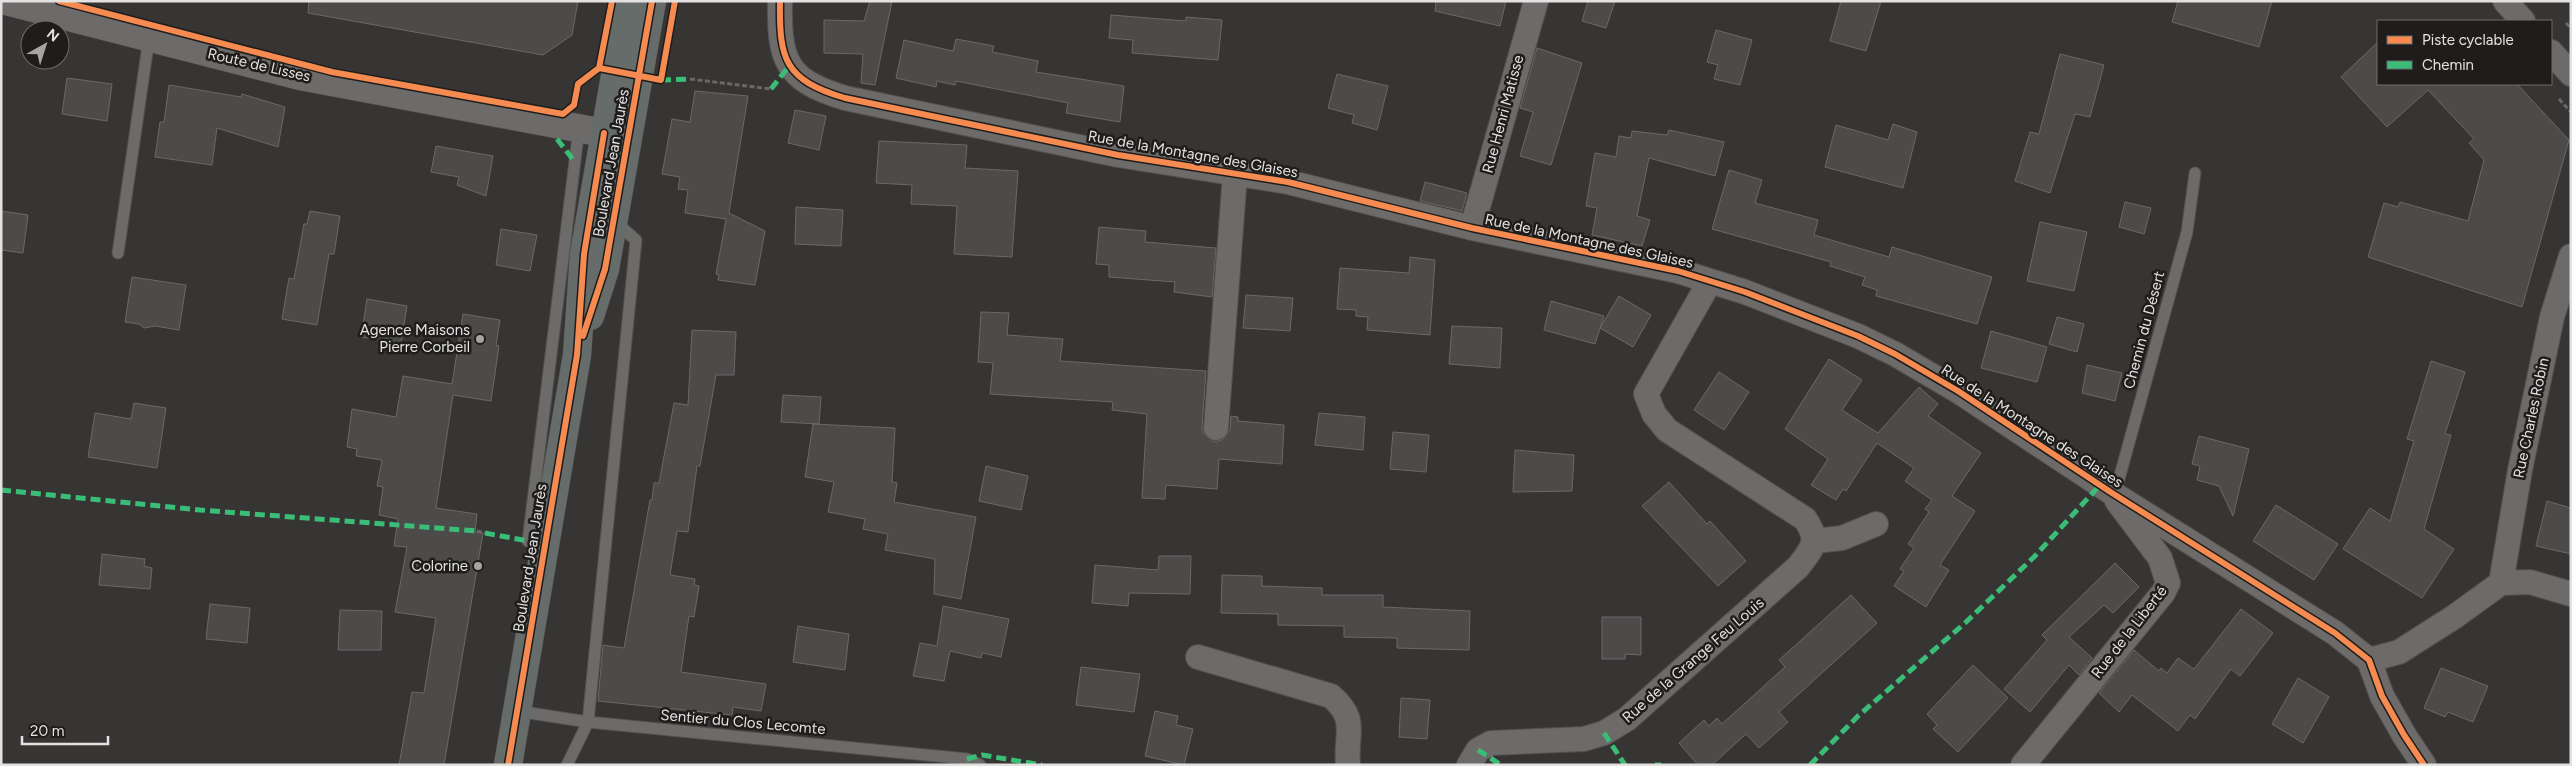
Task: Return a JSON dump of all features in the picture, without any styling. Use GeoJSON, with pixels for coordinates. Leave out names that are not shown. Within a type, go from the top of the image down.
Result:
{"type":"FeatureCollection","features":[{"type":"Feature","properties":{"kind":"main road","name":"Boulevard Jean Jaurès"},"geometry":{"type":"LineString","coordinates":[[508,765],[577,355],[592,131],[628,1]]}},
{"type":"Feature","properties":{"kind":"main road","name":"Boulevard Jean Jaurès"},"geometry":{"type":"LineString","coordinates":[[577,355],[605,269],[652,1]]}},
{"type":"Feature","properties":{"kind":"street","name":"Route de Lisses"},"geometry":{"type":"LineString","coordinates":[[6,1],[300,76],[592,131]]}},
{"type":"Feature","properties":{"kind":"street","name":"Rue de la Montagne des Glaises"},"geometry":{"type":"LineString","coordinates":[[780,1],[780,35],[785,59],[799,77],[820,91],[845,98],[1118,155],[1288,182],[1472,228],[1678,271],[1858,336],[1895,354],[1958,391],[2112,493],[2335,633],[2369,660]]}},
{"type":"Feature","properties":{"kind":"street","name":"Rue Henri Matisse"},"geometry":{"type":"LineString","coordinates":[[1472,228],[1536,1]]}},
{"type":"Feature","properties":{"kind":"street"},"geometry":{"type":"LineString","coordinates":[[2505,1],[2522,20]]}},
{"type":"Feature","properties":{"kind":"street"},"geometry":{"type":"LineString","coordinates":[[2552,53],[2571,74]]}},
{"type":"Feature","properties":{"kind":"street"},"geometry":{"type":"LineString","coordinates":[[1216,428],[1235,174]]}},
{"type":"Feature","properties":{"kind":"street","name":"Rue Charles Robin"},"geometry":{"type":"LineString","coordinates":[[2501,583],[2519,480],[2552,318],[2571,256]]}},
{"type":"Feature","properties":{"kind":"street"},"geometry":{"type":"LineString","coordinates":[[1710,281],[1646,394],[1654,414],[1667,430],[1805,519],[1812,529],[1815,541],[1842,538],[1876,524]]}},
{"type":"Feature","properties":{"kind":"street","name":"Rue de la Liberté"},"geometry":{"type":"LineString","coordinates":[[2023,765],[2163,593],[2168,583],[2160,558],[2112,493]]}},
{"type":"Feature","properties":{"kind":"street","name":"Rue de la Grange Feu Louis"},"geometry":{"type":"LineString","coordinates":[[1469,765],[1478,750],[1491,743],[1584,739],[1604,733],[1627,719],[1798,567],[1815,541]]}},
{"type":"Feature","properties":{"kind":"street"},"geometry":{"type":"LineString","coordinates":[[2424,765],[2382,696],[2369,660],[2399,652],[2454,618],[2501,583],[2530,582],[2571,594]]}},
{"type":"Feature","properties":{"kind":"street"},"geometry":{"type":"LineString","coordinates":[[1198,657],[1331,696],[1344,708],[1350,725],[1348,765]]}},
{"type":"Feature","properties":{"kind":"lane"},"geometry":{"type":"LineString","coordinates":[[118,253],[149,38]]}},
{"type":"Feature","properties":{"kind":"lane"},"geometry":{"type":"LineString","coordinates":[[528,541],[592,131]]}},
{"type":"Feature","properties":{"kind":"lane","name":"Chemin du Désert"},"geometry":{"type":"LineString","coordinates":[[2112,493],[2119,479],[2187,232],[2195,173]]}},
{"type":"Feature","properties":{"kind":"lane"},"geometry":{"type":"LineString","coordinates":[[567,765],[588,722],[636,240],[614,220]]}},
{"type":"Feature","properties":{"kind":"lane","name":"Sentier du Clos Lecomte"},"geometry":{"type":"LineString","coordinates":[[517,711],[588,722],[968,759],[980,765]]}},
{"type":"Feature","properties":{"kind":"path"},"geometry":{"type":"LineString","coordinates":[[2566,23],[2571,28]]}},
{"type":"Feature","properties":{"kind":"path"},"geometry":{"type":"LineString","coordinates":[[690,79],[771,88]]}},
{"type":"Feature","properties":{"kind":"path"},"geometry":{"type":"LineString","coordinates":[[477,532],[485,533]]}},
{"type":"Feature","properties":{"kind":"building"},"geometry":{"type":"Polygon","coordinates":[[[309,1],[578,1],[572,35],[543,55],[308,13],[309,1]]]}},
{"type":"Feature","properties":{"kind":"building"},"geometry":{"type":"Polygon","coordinates":[[[870,1],[892,1],[875,85],[861,83],[863,54],[824,53],[824,20],[864,21],[870,1]]]}},
{"type":"Feature","properties":{"kind":"building"},"geometry":{"type":"Polygon","coordinates":[[[1436,1],[1506,1],[1500,26],[1435,11],[1436,1]]]}},
{"type":"Feature","properties":{"kind":"building"},"geometry":{"type":"Polygon","coordinates":[[[1588,1],[1615,1],[1606,28],[1582,21],[1588,1]]]}},
{"type":"Feature","properties":{"kind":"building"},"geometry":{"type":"Polygon","coordinates":[[[1841,1],[1881,1],[1866,51],[1830,41],[1841,1]]]}},
{"type":"Feature","properties":{"kind":"building"},"geometry":{"type":"Polygon","coordinates":[[[2178,1],[2272,1],[2259,47],[2172,22],[2178,1]]]}},
{"type":"Feature","properties":{"kind":"building"},"geometry":{"type":"Polygon","coordinates":[[[1111,15],[1186,21],[1186,17],[1222,20],[1218,60],[1132,53],[1133,40],[1109,38],[1111,15]]]}},
{"type":"Feature","properties":{"kind":"building"},"geometry":{"type":"Polygon","coordinates":[[[1716,30],[1752,40],[1740,85],[1714,79],[1718,65],[1707,62],[1716,30]]]}},
{"type":"Feature","properties":{"kind":"building"},"geometry":{"type":"Polygon","coordinates":[[[956,39],[994,46],[992,52],[1038,61],[1036,72],[1124,86],[1120,122],[1066,113],[1068,103],[956,81],[955,85],[937,81],[936,87],[896,78],[904,40],[953,51],[956,39]]]}},
{"type":"Feature","properties":{"kind":"building"},"geometry":{"type":"Polygon","coordinates":[[[2377,43],[2377,85],[2518,85],[2569,140],[2522,307],[2368,257],[2384,203],[2398,207],[2400,202],[2468,221],[2484,160],[2469,143],[2474,139],[2428,90],[2387,127],[2341,77],[2377,43]]]}},
{"type":"Feature","properties":{"kind":"building"},"geometry":{"type":"Polygon","coordinates":[[[1537,48],[1582,63],[1551,165],[1520,156],[1533,112],[1520,108],[1537,48]]]}},
{"type":"Feature","properties":{"kind":"building"},"geometry":{"type":"Polygon","coordinates":[[[2060,54],[2104,65],[2090,117],[2075,114],[2050,193],[2015,181],[2030,132],[2039,134],[2060,54]]]}},
{"type":"Feature","properties":{"kind":"building"},"geometry":{"type":"Polygon","coordinates":[[[1337,74],[1388,86],[1377,130],[1352,123],[1354,115],[1328,108],[1337,74]]]}},
{"type":"Feature","properties":{"kind":"building"},"geometry":{"type":"Polygon","coordinates":[[[67,78],[112,84],[107,121],[62,114],[67,78]]]}},
{"type":"Feature","properties":{"kind":"building"},"geometry":{"type":"Polygon","coordinates":[[[169,85],[241,97],[242,94],[285,107],[278,147],[217,128],[212,165],[155,157],[160,122],[164,122],[169,85]]]}},
{"type":"Feature","properties":{"kind":"building"},"geometry":{"type":"Polygon","coordinates":[[[695,91],[748,96],[729,213],[765,231],[755,285],[718,280],[719,275],[716,274],[726,219],[685,213],[688,190],[678,189],[680,177],[662,174],[672,119],[690,122],[695,91]]]}},
{"type":"Feature","properties":{"kind":"building"},"geometry":{"type":"Polygon","coordinates":[[[795,110],[826,116],[819,150],[788,143],[795,110]]]}},
{"type":"Feature","properties":{"kind":"building"},"geometry":{"type":"Polygon","coordinates":[[[1893,124],[1917,132],[1903,188],[1825,167],[1836,125],[1888,140],[1893,124]]]}},
{"type":"Feature","properties":{"kind":"building"},"geometry":{"type":"Polygon","coordinates":[[[1669,130],[1724,142],[1715,176],[1649,158],[1637,216],[1650,220],[1642,246],[1592,235],[1597,208],[1586,206],[1595,153],[1616,157],[1619,136],[1631,138],[1632,131],[1667,135],[1669,130]]]}},
{"type":"Feature","properties":{"kind":"building"},"geometry":{"type":"Polygon","coordinates":[[[879,141],[967,145],[965,168],[1018,171],[1012,257],[954,254],[957,206],[911,204],[912,185],[876,183],[879,141]]]}},
{"type":"Feature","properties":{"kind":"building"},"geometry":{"type":"Polygon","coordinates":[[[436,146],[493,156],[486,196],[457,185],[459,177],[431,172],[436,146]]]}},
{"type":"Feature","properties":{"kind":"building"},"geometry":{"type":"Polygon","coordinates":[[[1729,170],[1762,180],[1755,203],[1818,220],[1814,235],[1889,257],[1892,247],[1992,277],[1977,324],[1876,296],[1877,290],[1862,285],[1865,277],[1830,266],[1831,262],[1712,229],[1729,170]]]}},
{"type":"Feature","properties":{"kind":"building"},"geometry":{"type":"Polygon","coordinates":[[[1425,182],[1467,193],[1462,211],[1420,201],[1425,182]]]}},
{"type":"Feature","properties":{"kind":"building"},"geometry":{"type":"Polygon","coordinates":[[[2125,202],[2151,208],[2144,234],[2119,227],[2125,202]]]}},
{"type":"Feature","properties":{"kind":"building"},"geometry":{"type":"Polygon","coordinates":[[[796,207],[843,210],[841,246],[795,244],[796,207]]]}},
{"type":"Feature","properties":{"kind":"building"},"geometry":{"type":"Polygon","coordinates":[[[1,211],[28,215],[23,253],[1,250],[1,211]]]}},
{"type":"Feature","properties":{"kind":"building"},"geometry":{"type":"Polygon","coordinates":[[[310,211],[340,216],[334,254],[329,254],[317,325],[282,319],[289,278],[294,279],[304,224],[307,224],[310,211]]]}},
{"type":"Feature","properties":{"kind":"building"},"geometry":{"type":"Polygon","coordinates":[[[2040,222],[2087,232],[2074,291],[2027,281],[2040,222]]]}},
{"type":"Feature","properties":{"kind":"building"},"geometry":{"type":"Polygon","coordinates":[[[1099,227],[1146,231],[1145,242],[1216,248],[1212,297],[1174,292],[1175,282],[1109,277],[1109,265],[1096,264],[1099,227]]]}},
{"type":"Feature","properties":{"kind":"building"},"geometry":{"type":"Polygon","coordinates":[[[501,229],[537,235],[530,271],[496,265],[501,229]]]}},
{"type":"Feature","properties":{"kind":"building"},"geometry":{"type":"Polygon","coordinates":[[[1410,257],[1435,260],[1430,335],[1367,330],[1368,317],[1356,316],[1356,310],[1337,309],[1340,268],[1409,273],[1410,257]]]}},
{"type":"Feature","properties":{"kind":"building"},"geometry":{"type":"Polygon","coordinates":[[[132,277],[186,285],[179,330],[155,326],[144,328],[139,324],[125,322],[132,277]]]}},
{"type":"Feature","properties":{"kind":"building"},"geometry":{"type":"Polygon","coordinates":[[[1246,295],[1293,298],[1290,331],[1243,328],[1246,295]]]}},
{"type":"Feature","properties":{"kind":"building"},"geometry":{"type":"Polygon","coordinates":[[[1619,296],[1651,315],[1633,347],[1600,328],[1619,296]]]}},
{"type":"Feature","properties":{"kind":"building"},"geometry":{"type":"Polygon","coordinates":[[[367,299],[407,306],[401,343],[361,337],[367,299]]]}},
{"type":"Feature","properties":{"kind":"building"},"geometry":{"type":"Polygon","coordinates":[[[1551,301],[1604,316],[1595,344],[1544,330],[1551,301]]]}},
{"type":"Feature","properties":{"kind":"building"},"geometry":{"type":"Polygon","coordinates":[[[981,312],[1009,313],[1007,335],[1063,339],[1060,361],[1206,371],[1202,427],[1204,434],[1214,442],[1222,440],[1230,430],[1231,416],[1238,417],[1238,421],[1284,425],[1282,464],[1219,459],[1217,489],[1166,485],[1165,499],[1142,498],[1147,414],[1112,410],[1113,402],[990,394],[993,363],[978,362],[981,312]]]}},
{"type":"Feature","properties":{"kind":"building"},"geometry":{"type":"Polygon","coordinates":[[[463,314],[500,320],[496,345],[499,346],[491,401],[453,395],[436,508],[477,514],[475,532],[483,533],[444,765],[399,765],[412,692],[424,693],[436,618],[395,612],[407,547],[394,546],[398,519],[379,515],[383,487],[377,486],[382,460],[356,456],[357,449],[347,447],[352,409],[396,417],[403,376],[452,384],[463,314]]]}},
{"type":"Feature","properties":{"kind":"building"},"geometry":{"type":"Polygon","coordinates":[[[2057,317],[2084,324],[2077,352],[2049,344],[2057,317]]]}},
{"type":"Feature","properties":{"kind":"building"},"geometry":{"type":"Polygon","coordinates":[[[1452,326],[1502,328],[1500,368],[1449,364],[1452,326]]]}},
{"type":"Feature","properties":{"kind":"building"},"geometry":{"type":"Polygon","coordinates":[[[692,330],[736,332],[734,375],[716,375],[700,466],[697,466],[688,532],[677,531],[670,575],[695,579],[694,585],[699,586],[694,617],[689,616],[681,672],[766,684],[761,711],[733,707],[732,715],[598,701],[603,645],[624,648],[650,500],[652,500],[654,483],[659,483],[674,403],[688,405],[692,330]]]}},
{"type":"Feature","properties":{"kind":"building"},"geometry":{"type":"Polygon","coordinates":[[[1991,331],[2047,347],[2037,382],[1981,368],[1991,331]]]}},
{"type":"Feature","properties":{"kind":"building"},"geometry":{"type":"Polygon","coordinates":[[[1829,359],[1862,380],[1842,410],[1878,433],[1919,387],[1938,404],[1928,416],[1981,453],[1952,496],[1975,511],[1940,565],[1949,570],[1926,607],[1894,586],[1904,571],[1900,569],[1914,548],[1908,544],[1929,512],[1925,509],[1932,500],[1905,481],[1914,468],[1877,443],[1846,491],[1843,489],[1836,500],[1811,485],[1828,459],[1785,429],[1829,359]]]}},
{"type":"Feature","properties":{"kind":"building"},"geometry":{"type":"Polygon","coordinates":[[[2431,361],[2465,372],[2445,434],[2451,435],[2424,529],[2454,549],[2422,598],[2343,549],[2370,508],[2390,521],[2414,441],[2407,439],[2431,361]]]}},
{"type":"Feature","properties":{"kind":"building"},"geometry":{"type":"Polygon","coordinates":[[[2087,365],[2122,373],[2115,401],[2082,393],[2087,365]]]}},
{"type":"Feature","properties":{"kind":"building"},"geometry":{"type":"Polygon","coordinates":[[[1719,372],[1749,392],[1724,430],[1694,410],[1719,372]]]}},
{"type":"Feature","properties":{"kind":"building"},"geometry":{"type":"Polygon","coordinates":[[[783,395],[821,397],[819,424],[781,422],[783,395]]]}},
{"type":"Feature","properties":{"kind":"building"},"geometry":{"type":"Polygon","coordinates":[[[134,403],[166,408],[157,468],[88,457],[95,413],[131,419],[134,403]]]}},
{"type":"Feature","properties":{"kind":"building"},"geometry":{"type":"Polygon","coordinates":[[[1319,413],[1365,417],[1363,450],[1315,445],[1319,413]]]}},
{"type":"Feature","properties":{"kind":"building"},"geometry":{"type":"Polygon","coordinates":[[[813,424],[895,428],[892,482],[897,483],[894,502],[976,517],[961,599],[934,594],[935,559],[885,550],[888,534],[863,529],[865,519],[828,512],[834,482],[805,477],[813,424]]]}},
{"type":"Feature","properties":{"kind":"building"},"geometry":{"type":"Polygon","coordinates":[[[1393,432],[1429,435],[1426,472],[1390,469],[1393,432]]]}},
{"type":"Feature","properties":{"kind":"building"},"geometry":{"type":"Polygon","coordinates":[[[2199,436],[2249,449],[2233,516],[2219,486],[2197,480],[2200,466],[2192,464],[2199,436]]]}},
{"type":"Feature","properties":{"kind":"building"},"geometry":{"type":"Polygon","coordinates":[[[1515,450],[1574,455],[1572,491],[1513,492],[1515,450]]]}},
{"type":"Feature","properties":{"kind":"building"},"geometry":{"type":"Polygon","coordinates":[[[986,466],[1028,476],[1021,510],[979,501],[986,466]]]}},
{"type":"Feature","properties":{"kind":"building"},"geometry":{"type":"Polygon","coordinates":[[[1669,482],[1707,524],[1710,521],[1746,561],[1718,586],[1642,506],[1669,482]]]}},
{"type":"Feature","properties":{"kind":"building"},"geometry":{"type":"Polygon","coordinates":[[[2547,501],[2571,508],[2571,554],[2536,546],[2547,501]]]}},
{"type":"Feature","properties":{"kind":"building"},"geometry":{"type":"Polygon","coordinates":[[[2276,505],[2338,544],[2314,580],[2253,541],[2276,505]]]}},
{"type":"Feature","properties":{"kind":"building"},"geometry":{"type":"Polygon","coordinates":[[[102,554],[145,559],[144,566],[152,568],[150,589],[99,585],[102,554]]]}},
{"type":"Feature","properties":{"kind":"building"},"geometry":{"type":"Polygon","coordinates":[[[1159,556],[1191,556],[1190,594],[1129,593],[1128,606],[1092,603],[1095,565],[1158,570],[1159,556]]]}},
{"type":"Feature","properties":{"kind":"building"},"geometry":{"type":"Polygon","coordinates":[[[2115,563],[2139,587],[2113,613],[2104,605],[2069,637],[2092,658],[2079,675],[2069,665],[2030,712],[2004,689],[2047,640],[2042,635],[2115,563]]]}},
{"type":"Feature","properties":{"kind":"building"},"geometry":{"type":"Polygon","coordinates":[[[1222,575],[1262,576],[1262,586],[1322,588],[1322,595],[1383,595],[1383,607],[1470,611],[1469,650],[1397,648],[1397,638],[1344,637],[1344,626],[1278,625],[1278,614],[1221,613],[1222,575]]]}},
{"type":"Feature","properties":{"kind":"building"},"geometry":{"type":"Polygon","coordinates":[[[1851,595],[1877,623],[1779,712],[1788,722],[1759,748],[1746,734],[1712,765],[1698,765],[1679,743],[1704,720],[1709,726],[1717,718],[1722,724],[1785,667],[1779,660],[1851,595]]]}},
{"type":"Feature","properties":{"kind":"building"},"geometry":{"type":"Polygon","coordinates":[[[210,604],[250,608],[247,643],[206,639],[210,604]]]}},
{"type":"Feature","properties":{"kind":"building"},"geometry":{"type":"Polygon","coordinates":[[[943,606],[1009,619],[1001,657],[982,653],[981,658],[950,651],[944,681],[913,676],[920,643],[937,646],[943,606]]]}},
{"type":"Feature","properties":{"kind":"building"},"geometry":{"type":"Polygon","coordinates":[[[2241,609],[2273,633],[2240,676],[2231,669],[2195,719],[2190,715],[2178,731],[2132,695],[2119,712],[2099,693],[2134,650],[2159,671],[2161,668],[2167,673],[2178,658],[2194,669],[2241,609]]]}},
{"type":"Feature","properties":{"kind":"building"},"geometry":{"type":"Polygon","coordinates":[[[340,610],[382,611],[381,650],[338,650],[340,610]]]}},
{"type":"Feature","properties":{"kind":"building"},"geometry":{"type":"Polygon","coordinates":[[[1602,617],[1641,617],[1641,655],[1625,654],[1625,659],[1602,659],[1602,617]]]}},
{"type":"Feature","properties":{"kind":"building"},"geometry":{"type":"Polygon","coordinates":[[[798,626],[849,634],[845,670],[793,662],[798,626]]]}},
{"type":"Feature","properties":{"kind":"building"},"geometry":{"type":"Polygon","coordinates":[[[1973,665],[2008,698],[1958,752],[1933,729],[1937,725],[1927,714],[1973,665]]]}},
{"type":"Feature","properties":{"kind":"building"},"geometry":{"type":"Polygon","coordinates":[[[1081,667],[1140,674],[1134,712],[1076,705],[1081,667]]]}},
{"type":"Feature","properties":{"kind":"building"},"geometry":{"type":"Polygon","coordinates":[[[2441,668],[2488,686],[2473,722],[2448,712],[2445,717],[2424,708],[2441,668]]]}},
{"type":"Feature","properties":{"kind":"building"},"geometry":{"type":"Polygon","coordinates":[[[2298,678],[2329,697],[2303,743],[2272,724],[2298,678]]]}},
{"type":"Feature","properties":{"kind":"building"},"geometry":{"type":"Polygon","coordinates":[[[1401,698],[1430,700],[1427,739],[1399,737],[1401,698]]]}},
{"type":"Feature","properties":{"kind":"building"},"geometry":{"type":"Polygon","coordinates":[[[1155,711],[1178,716],[1176,725],[1193,729],[1184,765],[1145,756],[1155,711]]]}},
{"type":"Feature","properties":{"kind":"marked path"},"geometry":{"type":"LineString","coordinates":[[771,89],[790,65]]}},
{"type":"Feature","properties":{"kind":"marked path"},"geometry":{"type":"LineString","coordinates":[[661,80],[690,79]]}},
{"type":"Feature","properties":{"kind":"marked path"},"geometry":{"type":"LineString","coordinates":[[557,139],[575,162]]}},
{"type":"Feature","properties":{"kind":"marked path"},"geometry":{"type":"LineString","coordinates":[[1810,765],[1858,716],[1965,623],[2034,557],[2100,485]]}},
{"type":"Feature","properties":{"kind":"marked path"},"geometry":{"type":"LineString","coordinates":[[1,490],[200,510],[477,531]]}},
{"type":"Feature","properties":{"kind":"marked path"},"geometry":{"type":"LineString","coordinates":[[485,533],[544,544]]}},
{"type":"Feature","properties":{"kind":"marked path"},"geometry":{"type":"LineString","coordinates":[[1604,733],[1625,765]]}},
{"type":"Feature","properties":{"kind":"marked path"},"geometry":{"type":"LineString","coordinates":[[1478,750],[1501,765]]}},
{"type":"Feature","properties":{"kind":"marked path"},"geometry":{"type":"LineString","coordinates":[[967,759],[982,755],[1042,765]]}},
{"type":"Feature","properties":{"kind":"marked path"},"geometry":{"type":"LineString","coordinates":[[1655,765],[1661,765]]}},
{"type":"Feature","properties":{"kind":"cycle path"},"geometry":{"type":"LineString","coordinates":[[59,1],[332,72],[563,114],[574,105],[578,84],[599,68],[612,1]]}},
{"type":"Feature","properties":{"kind":"cycle path"},"geometry":{"type":"LineString","coordinates":[[583,336],[605,269],[652,1]]}},
{"type":"Feature","properties":{"kind":"cycle path"},"geometry":{"type":"LineString","coordinates":[[599,68],[661,80],[675,1]]}},
{"type":"Feature","properties":{"kind":"cycle path"},"geometry":{"type":"LineString","coordinates":[[780,1],[781,39],[784,53],[790,65],[809,84],[845,98],[1118,155],[1288,182],[1472,228],[1678,271],[1745,292],[1858,336],[1895,354],[1958,391],[2112,493],[2335,633],[2369,660],[2382,696],[2424,765]]}},
{"type":"Feature","properties":{"kind":"cycle path"},"geometry":{"type":"LineString","coordinates":[[508,765],[577,355],[584,254],[604,133]]}},
{"type":"Feature","properties":{"kind":"place","name":"Agence Maisons Pierre Corbeil"},"geometry":{"type":"Point","coordinates":[480,339]}},
{"type":"Feature","properties":{"kind":"place","name":"Colorine"},"geometry":{"type":"Point","coordinates":[478,566]}}]}
